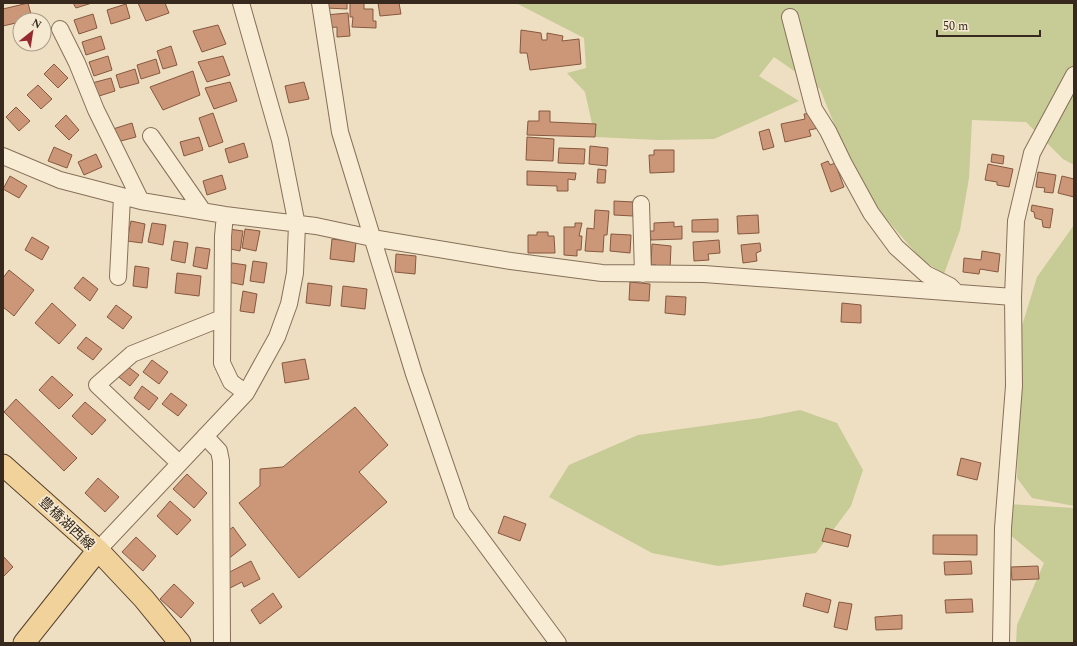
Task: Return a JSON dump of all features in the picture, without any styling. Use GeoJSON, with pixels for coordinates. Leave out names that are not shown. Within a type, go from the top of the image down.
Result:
{"type":"FeatureCollection","features":[{"type":"Feature","properties":{"kind":"main road","name":"豊橋湖西線"},"geometry":{"type":"LineString","coordinates":[[3,465],[98,550],[24,643]]}},
{"type":"Feature","properties":{"kind":"main road"},"geometry":{"type":"LineString","coordinates":[[98,550],[144,599],[180,643]]}},
{"type":"Feature","properties":{"kind":"street"},"geometry":{"type":"LineString","coordinates":[[98,550],[148,499],[179,463],[246,393],[277,338],[289,304],[295,273],[297,225],[280,140],[241,3]]}},
{"type":"Feature","properties":{"kind":"street"},"geometry":{"type":"LineString","coordinates":[[320,3],[340,132],[414,374],[462,513],[558,643]]}},
{"type":"Feature","properties":{"kind":"street"},"geometry":{"type":"LineString","coordinates":[[790,17],[814,109],[828,130],[843,162],[871,214],[896,247],[926,274],[950,286],[957,293]]}},
{"type":"Feature","properties":{"kind":"street"},"geometry":{"type":"LineString","coordinates":[[60,29],[78,64],[96,110],[141,201]]}},
{"type":"Feature","properties":{"kind":"street"},"geometry":{"type":"LineString","coordinates":[[1001,643],[1003,528],[1014,386],[1013,297],[1016,221],[1032,153],[1074,75]]}},
{"type":"Feature","properties":{"kind":"street"},"geometry":{"type":"LineString","coordinates":[[151,136],[203,211]]}},
{"type":"Feature","properties":{"kind":"street"},"geometry":{"type":"LineString","coordinates":[[3,156],[60,180],[141,201],[225,215],[250,217],[297,225],[316,226],[372,238],[541,265],[602,273],[704,274],[1013,297]]}},
{"type":"Feature","properties":{"kind":"street"},"geometry":{"type":"LineString","coordinates":[[118,277],[122,197]]}},
{"type":"Feature","properties":{"kind":"street"},"geometry":{"type":"LineString","coordinates":[[641,204],[643,274]]}},
{"type":"Feature","properties":{"kind":"street"},"geometry":{"type":"LineString","coordinates":[[225,215],[222,364],[231,382],[246,393]]}},
{"type":"Feature","properties":{"kind":"street"},"geometry":{"type":"LineString","coordinates":[[179,463],[97,385],[132,354],[222,318]]}},
{"type":"Feature","properties":{"kind":"street"},"geometry":{"type":"LineString","coordinates":[[205,436],[219,450],[221,461],[222,643]]}},
{"type":"Feature","properties":{"kind":"green space"},"geometry":{"type":"Polygon","coordinates":[[[516,3],[1074,3],[1074,165],[1063,159],[1026,122],[972,120],[969,178],[960,230],[944,274],[921,259],[876,207],[839,136],[820,89],[774,57],[759,76],[799,101],[714,139],[658,140],[595,137],[585,92],[567,73],[586,68],[584,38],[516,3]]]}},
{"type":"Feature","properties":{"kind":"green space"},"geometry":{"type":"Polygon","coordinates":[[[1074,225],[1074,506],[1032,498],[1017,478],[1021,329],[1037,277],[1074,225]]]}},
{"type":"Feature","properties":{"kind":"green space"},"geometry":{"type":"Polygon","coordinates":[[[800,410],[837,423],[863,470],[851,506],[816,553],[718,566],[652,553],[549,497],[569,465],[638,435],[760,418],[800,410]]]}},
{"type":"Feature","properties":{"kind":"green space"},"geometry":{"type":"Polygon","coordinates":[[[1008,504],[1074,508],[1074,643],[1016,643],[1017,625],[1044,563],[1009,534],[1008,504]]]}},
{"type":"Feature","properties":{"kind":"building"},"geometry":{"type":"Polygon","coordinates":[[[28,3],[30,12],[12,12],[12,24],[3,26],[3,9],[28,3]]]}},
{"type":"Feature","properties":{"kind":"building"},"geometry":{"type":"Polygon","coordinates":[[[73,3],[92,3],[76,8],[73,3]]]}},
{"type":"Feature","properties":{"kind":"building"},"geometry":{"type":"Polygon","coordinates":[[[138,3],[165,3],[169,13],[146,21],[138,3]]]}},
{"type":"Feature","properties":{"kind":"building"},"geometry":{"type":"Polygon","coordinates":[[[326,3],[347,3],[347,9],[326,8],[326,3]]]}},
{"type":"Feature","properties":{"kind":"building"},"geometry":{"type":"Polygon","coordinates":[[[350,3],[364,3],[364,9],[373,9],[373,21],[376,21],[376,28],[352,27],[353,17],[350,17],[350,3]]]}},
{"type":"Feature","properties":{"kind":"building"},"geometry":{"type":"Polygon","coordinates":[[[378,3],[399,3],[401,14],[380,16],[378,3]]]}},
{"type":"Feature","properties":{"kind":"building"},"geometry":{"type":"Polygon","coordinates":[[[126,4],[130,18],[111,24],[107,10],[126,4]]]}},
{"type":"Feature","properties":{"kind":"building"},"geometry":{"type":"Polygon","coordinates":[[[348,13],[350,36],[337,37],[337,27],[327,28],[325,15],[348,13]]]}},
{"type":"Feature","properties":{"kind":"building"},"geometry":{"type":"Polygon","coordinates":[[[93,14],[97,28],[79,34],[74,20],[93,14]]]}},
{"type":"Feature","properties":{"kind":"building"},"geometry":{"type":"Polygon","coordinates":[[[218,25],[226,44],[202,52],[193,31],[218,25]]]}},
{"type":"Feature","properties":{"kind":"building"},"geometry":{"type":"Polygon","coordinates":[[[521,30],[541,33],[542,40],[547,40],[547,33],[563,36],[562,41],[579,39],[581,64],[530,70],[527,53],[520,53],[521,30]]]}},
{"type":"Feature","properties":{"kind":"building"},"geometry":{"type":"Polygon","coordinates":[[[101,36],[105,49],[86,55],[82,42],[101,36]]]}},
{"type":"Feature","properties":{"kind":"building"},"geometry":{"type":"Polygon","coordinates":[[[171,46],[177,65],[163,69],[157,51],[171,46]]]}},
{"type":"Feature","properties":{"kind":"building"},"geometry":{"type":"Polygon","coordinates":[[[108,56],[112,70],[94,76],[89,62],[108,56]]]}},
{"type":"Feature","properties":{"kind":"building"},"geometry":{"type":"Polygon","coordinates":[[[223,56],[230,75],[207,82],[198,62],[223,56]]]}},
{"type":"Feature","properties":{"kind":"building"},"geometry":{"type":"Polygon","coordinates":[[[156,59],[160,73],[141,79],[137,65],[156,59]]]}},
{"type":"Feature","properties":{"kind":"building"},"geometry":{"type":"Polygon","coordinates":[[[54,64],[68,78],[58,88],[44,74],[54,64]]]}},
{"type":"Feature","properties":{"kind":"building"},"geometry":{"type":"Polygon","coordinates":[[[135,69],[139,83],[120,88],[116,75],[135,69]]]}},
{"type":"Feature","properties":{"kind":"building"},"geometry":{"type":"Polygon","coordinates":[[[193,71],[200,95],[163,110],[150,87],[193,71]]]}},
{"type":"Feature","properties":{"kind":"building"},"geometry":{"type":"Polygon","coordinates":[[[111,78],[115,91],[96,97],[92,83],[111,78]]]}},
{"type":"Feature","properties":{"kind":"building"},"geometry":{"type":"Polygon","coordinates":[[[230,82],[237,101],[214,109],[205,88],[230,82]]]}},
{"type":"Feature","properties":{"kind":"building"},"geometry":{"type":"Polygon","coordinates":[[[304,82],[309,99],[289,103],[285,86],[304,82]]]}},
{"type":"Feature","properties":{"kind":"building"},"geometry":{"type":"Polygon","coordinates":[[[38,85],[52,99],[41,109],[27,95],[38,85]]]}},
{"type":"Feature","properties":{"kind":"building"},"geometry":{"type":"Polygon","coordinates":[[[16,107],[30,121],[19,131],[6,117],[16,107]]]}},
{"type":"Feature","properties":{"kind":"building"},"geometry":{"type":"Polygon","coordinates":[[[539,111],[550,111],[550,122],[596,124],[595,137],[527,135],[528,121],[539,121],[539,111]]]}},
{"type":"Feature","properties":{"kind":"building"},"geometry":{"type":"Polygon","coordinates":[[[213,113],[223,142],[209,147],[199,118],[213,113]]]}},
{"type":"Feature","properties":{"kind":"building"},"geometry":{"type":"Polygon","coordinates":[[[812,113],[819,128],[809,130],[811,136],[785,142],[781,124],[805,119],[804,114],[812,113]]]}},
{"type":"Feature","properties":{"kind":"building"},"geometry":{"type":"Polygon","coordinates":[[[66,115],[79,130],[69,140],[55,126],[66,115]]]}},
{"type":"Feature","properties":{"kind":"building"},"geometry":{"type":"Polygon","coordinates":[[[132,123],[136,137],[117,142],[113,129],[132,123]]]}},
{"type":"Feature","properties":{"kind":"building"},"geometry":{"type":"Polygon","coordinates":[[[769,129],[774,147],[763,150],[759,132],[769,129]]]}},
{"type":"Feature","properties":{"kind":"building"},"geometry":{"type":"Polygon","coordinates":[[[199,137],[203,150],[184,156],[180,142],[199,137]]]}},
{"type":"Feature","properties":{"kind":"building"},"geometry":{"type":"Polygon","coordinates":[[[527,137],[554,139],[553,161],[526,160],[527,137]]]}},
{"type":"Feature","properties":{"kind":"building"},"geometry":{"type":"Polygon","coordinates":[[[244,143],[248,157],[229,163],[225,149],[244,143]]]}},
{"type":"Feature","properties":{"kind":"building"},"geometry":{"type":"Polygon","coordinates":[[[590,146],[608,148],[607,166],[589,164],[590,146]]]}},
{"type":"Feature","properties":{"kind":"building"},"geometry":{"type":"Polygon","coordinates":[[[54,147],[72,155],[67,168],[48,161],[54,147]]]}},
{"type":"Feature","properties":{"kind":"building"},"geometry":{"type":"Polygon","coordinates":[[[559,148],[585,149],[584,164],[558,163],[559,148]]]}},
{"type":"Feature","properties":{"kind":"building"},"geometry":{"type":"Polygon","coordinates":[[[654,150],[674,150],[674,172],[650,173],[649,155],[654,155],[654,150]]]}},
{"type":"Feature","properties":{"kind":"building"},"geometry":{"type":"Polygon","coordinates":[[[96,154],[102,167],[84,175],[78,162],[96,154]]]}},
{"type":"Feature","properties":{"kind":"building"},"geometry":{"type":"Polygon","coordinates":[[[992,154],[1004,156],[1003,164],[991,162],[992,154]]]}},
{"type":"Feature","properties":{"kind":"building"},"geometry":{"type":"Polygon","coordinates":[[[828,161],[830,165],[835,163],[844,187],[831,192],[821,164],[828,161]]]}},
{"type":"Feature","properties":{"kind":"building"},"geometry":{"type":"Polygon","coordinates":[[[988,164],[1013,169],[1009,187],[997,185],[997,182],[985,180],[988,164]]]}},
{"type":"Feature","properties":{"kind":"building"},"geometry":{"type":"Polygon","coordinates":[[[598,169],[606,170],[605,183],[597,183],[598,169]]]}},
{"type":"Feature","properties":{"kind":"building"},"geometry":{"type":"Polygon","coordinates":[[[527,171],[576,173],[575,180],[568,179],[568,191],[557,191],[557,186],[527,185],[527,171]]]}},
{"type":"Feature","properties":{"kind":"building"},"geometry":{"type":"Polygon","coordinates":[[[1038,172],[1056,175],[1053,193],[1044,192],[1045,188],[1036,187],[1038,172]]]}},
{"type":"Feature","properties":{"kind":"building"},"geometry":{"type":"Polygon","coordinates":[[[222,175],[226,189],[207,195],[203,181],[222,175]]]}},
{"type":"Feature","properties":{"kind":"building"},"geometry":{"type":"Polygon","coordinates":[[[10,176],[27,186],[19,198],[3,189],[10,176]]]}},
{"type":"Feature","properties":{"kind":"building"},"geometry":{"type":"Polygon","coordinates":[[[1062,176],[1074,179],[1074,197],[1058,193],[1062,176]]]}},
{"type":"Feature","properties":{"kind":"building"},"geometry":{"type":"Polygon","coordinates":[[[614,201],[634,202],[633,216],[614,215],[614,201]]]}},
{"type":"Feature","properties":{"kind":"building"},"geometry":{"type":"Polygon","coordinates":[[[1032,205],[1053,209],[1050,228],[1043,227],[1042,220],[1035,218],[1034,212],[1031,211],[1032,205]]]}},
{"type":"Feature","properties":{"kind":"building"},"geometry":{"type":"Polygon","coordinates":[[[595,210],[609,211],[607,235],[604,235],[603,252],[585,251],[587,228],[594,229],[595,210]]]}},
{"type":"Feature","properties":{"kind":"building"},"geometry":{"type":"Polygon","coordinates":[[[758,215],[759,233],[738,234],[737,216],[758,215]]]}},
{"type":"Feature","properties":{"kind":"building"},"geometry":{"type":"Polygon","coordinates":[[[718,219],[718,232],[692,232],[692,220],[718,219]]]}},
{"type":"Feature","properties":{"kind":"building"},"geometry":{"type":"Polygon","coordinates":[[[131,221],[145,224],[142,243],[127,241],[131,221]]]}},
{"type":"Feature","properties":{"kind":"building"},"geometry":{"type":"Polygon","coordinates":[[[674,222],[674,227],[682,226],[682,239],[651,240],[650,231],[654,231],[654,223],[674,222]]]}},
{"type":"Feature","properties":{"kind":"building"},"geometry":{"type":"Polygon","coordinates":[[[152,223],[166,225],[163,245],[148,242],[152,223]]]}},
{"type":"Feature","properties":{"kind":"building"},"geometry":{"type":"Polygon","coordinates":[[[575,223],[582,223],[579,236],[582,236],[581,250],[577,250],[577,256],[564,255],[564,227],[575,227],[575,223]]]}},
{"type":"Feature","properties":{"kind":"building"},"geometry":{"type":"Polygon","coordinates":[[[229,229],[243,231],[240,251],[226,248],[229,229]]]}},
{"type":"Feature","properties":{"kind":"building"},"geometry":{"type":"Polygon","coordinates":[[[245,229],[260,231],[256,251],[242,248],[245,229]]]}},
{"type":"Feature","properties":{"kind":"building"},"geometry":{"type":"Polygon","coordinates":[[[537,232],[548,232],[548,236],[554,236],[555,253],[528,253],[528,235],[537,235],[537,232]]]}},
{"type":"Feature","properties":{"kind":"building"},"geometry":{"type":"Polygon","coordinates":[[[611,234],[631,235],[630,253],[610,251],[611,234]]]}},
{"type":"Feature","properties":{"kind":"building"},"geometry":{"type":"Polygon","coordinates":[[[32,237],[49,247],[42,260],[25,250],[32,237]]]}},
{"type":"Feature","properties":{"kind":"building"},"geometry":{"type":"Polygon","coordinates":[[[332,239],[356,242],[354,262],[330,259],[332,239]]]}},
{"type":"Feature","properties":{"kind":"building"},"geometry":{"type":"Polygon","coordinates":[[[719,240],[720,253],[708,254],[709,260],[694,261],[693,242],[719,240]]]}},
{"type":"Feature","properties":{"kind":"building"},"geometry":{"type":"Polygon","coordinates":[[[174,241],[188,243],[185,263],[171,260],[174,241]]]}},
{"type":"Feature","properties":{"kind":"building"},"geometry":{"type":"Polygon","coordinates":[[[760,243],[761,251],[756,253],[757,261],[743,263],[741,245],[760,243]]]}},
{"type":"Feature","properties":{"kind":"building"},"geometry":{"type":"Polygon","coordinates":[[[652,244],[671,246],[670,270],[656,269],[656,265],[651,265],[652,244]]]}},
{"type":"Feature","properties":{"kind":"building"},"geometry":{"type":"Polygon","coordinates":[[[196,247],[210,249],[207,269],[193,266],[196,247]]]}},
{"type":"Feature","properties":{"kind":"building"},"geometry":{"type":"Polygon","coordinates":[[[982,251],[1000,254],[998,272],[980,269],[979,274],[963,272],[964,258],[981,260],[982,251]]]}},
{"type":"Feature","properties":{"kind":"building"},"geometry":{"type":"Polygon","coordinates":[[[396,254],[416,256],[415,274],[395,272],[396,254]]]}},
{"type":"Feature","properties":{"kind":"building"},"geometry":{"type":"Polygon","coordinates":[[[253,261],[267,263],[264,283],[250,281],[253,261]]]}},
{"type":"Feature","properties":{"kind":"building"},"geometry":{"type":"Polygon","coordinates":[[[232,263],[246,265],[243,285],[228,282],[232,263]]]}},
{"type":"Feature","properties":{"kind":"building"},"geometry":{"type":"Polygon","coordinates":[[[135,266],[149,268],[147,288],[133,286],[135,266]]]}},
{"type":"Feature","properties":{"kind":"building"},"geometry":{"type":"Polygon","coordinates":[[[9,270],[34,290],[14,316],[3,307],[3,278],[9,270]]]}},
{"type":"Feature","properties":{"kind":"building"},"geometry":{"type":"Polygon","coordinates":[[[177,273],[201,276],[199,296],[175,293],[177,273]]]}},
{"type":"Feature","properties":{"kind":"building"},"geometry":{"type":"Polygon","coordinates":[[[83,277],[98,289],[90,301],[74,288],[83,277]]]}},
{"type":"Feature","properties":{"kind":"building"},"geometry":{"type":"Polygon","coordinates":[[[630,282],[650,284],[649,301],[629,300],[630,282]]]}},
{"type":"Feature","properties":{"kind":"building"},"geometry":{"type":"Polygon","coordinates":[[[308,283],[332,286],[330,306],[306,303],[308,283]]]}},
{"type":"Feature","properties":{"kind":"building"},"geometry":{"type":"Polygon","coordinates":[[[343,286],[367,289],[365,309],[341,306],[343,286]]]}},
{"type":"Feature","properties":{"kind":"building"},"geometry":{"type":"Polygon","coordinates":[[[243,291],[257,294],[254,313],[240,311],[243,291]]]}},
{"type":"Feature","properties":{"kind":"building"},"geometry":{"type":"Polygon","coordinates":[[[666,296],[686,297],[685,315],[665,313],[666,296]]]}},
{"type":"Feature","properties":{"kind":"building"},"geometry":{"type":"Polygon","coordinates":[[[52,303],[76,325],[59,344],[35,323],[52,303]]]}},
{"type":"Feature","properties":{"kind":"building"},"geometry":{"type":"Polygon","coordinates":[[[842,303],[861,305],[861,323],[841,322],[842,303]]]}},
{"type":"Feature","properties":{"kind":"building"},"geometry":{"type":"Polygon","coordinates":[[[116,305],[132,317],[123,329],[107,317],[116,305]]]}},
{"type":"Feature","properties":{"kind":"building"},"geometry":{"type":"Polygon","coordinates":[[[86,337],[102,349],[93,360],[77,348],[86,337]]]}},
{"type":"Feature","properties":{"kind":"building"},"geometry":{"type":"Polygon","coordinates":[[[305,359],[309,379],[285,383],[282,363],[305,359]]]}},
{"type":"Feature","properties":{"kind":"building"},"geometry":{"type":"Polygon","coordinates":[[[152,360],[168,372],[159,384],[143,372],[152,360]]]}},
{"type":"Feature","properties":{"kind":"building"},"geometry":{"type":"Polygon","coordinates":[[[123,363],[139,375],[130,386],[115,374],[123,363]]]}},
{"type":"Feature","properties":{"kind":"building"},"geometry":{"type":"Polygon","coordinates":[[[52,376],[73,395],[59,409],[39,390],[52,376]]]}},
{"type":"Feature","properties":{"kind":"building"},"geometry":{"type":"Polygon","coordinates":[[[142,386],[158,398],[149,410],[134,398],[142,386]]]}},
{"type":"Feature","properties":{"kind":"building"},"geometry":{"type":"Polygon","coordinates":[[[171,393],[187,405],[178,416],[162,404],[171,393]]]}},
{"type":"Feature","properties":{"kind":"building"},"geometry":{"type":"Polygon","coordinates":[[[16,399],[77,458],[64,471],[4,412],[16,399]]]}},
{"type":"Feature","properties":{"kind":"building"},"geometry":{"type":"Polygon","coordinates":[[[85,402],[106,420],[92,435],[72,416],[85,402]]]}},
{"type":"Feature","properties":{"kind":"building"},"geometry":{"type":"Polygon","coordinates":[[[355,407],[388,445],[359,472],[387,502],[299,578],[239,503],[260,486],[260,469],[283,467],[355,407]]]}},
{"type":"Feature","properties":{"kind":"building"},"geometry":{"type":"Polygon","coordinates":[[[961,458],[981,463],[977,480],[957,475],[961,458]]]}},
{"type":"Feature","properties":{"kind":"building"},"geometry":{"type":"Polygon","coordinates":[[[187,474],[207,493],[194,508],[173,489],[187,474]]]}},
{"type":"Feature","properties":{"kind":"building"},"geometry":{"type":"Polygon","coordinates":[[[98,478],[119,497],[105,512],[85,493],[98,478]]]}},
{"type":"Feature","properties":{"kind":"building"},"geometry":{"type":"Polygon","coordinates":[[[170,501],[191,520],[177,535],[157,516],[170,501]]]}},
{"type":"Feature","properties":{"kind":"building"},"geometry":{"type":"Polygon","coordinates":[[[504,516],[526,524],[520,541],[498,533],[504,516]]]}},
{"type":"Feature","properties":{"kind":"building"},"geometry":{"type":"Polygon","coordinates":[[[233,527],[246,545],[223,563],[223,535],[233,527]]]}},
{"type":"Feature","properties":{"kind":"building"},"geometry":{"type":"Polygon","coordinates":[[[826,528],[851,535],[848,547],[822,541],[826,528]]]}},
{"type":"Feature","properties":{"kind":"building"},"geometry":{"type":"Polygon","coordinates":[[[933,535],[977,535],[977,555],[933,554],[933,535]]]}},
{"type":"Feature","properties":{"kind":"building"},"geometry":{"type":"Polygon","coordinates":[[[136,537],[156,556],[143,571],[122,552],[136,537]]]}},
{"type":"Feature","properties":{"kind":"building"},"geometry":{"type":"Polygon","coordinates":[[[3,556],[13,567],[3,577],[3,556]]]}},
{"type":"Feature","properties":{"kind":"building"},"geometry":{"type":"Polygon","coordinates":[[[251,561],[260,579],[244,587],[242,582],[230,588],[224,575],[251,561]]]}},
{"type":"Feature","properties":{"kind":"building"},"geometry":{"type":"Polygon","coordinates":[[[971,561],[972,574],[945,575],[944,562],[971,561]]]}},
{"type":"Feature","properties":{"kind":"building"},"geometry":{"type":"Polygon","coordinates":[[[1038,566],[1039,579],[1012,580],[1011,567],[1038,566]]]}},
{"type":"Feature","properties":{"kind":"building"},"geometry":{"type":"Polygon","coordinates":[[[174,584],[194,603],[181,618],[160,599],[174,584]]]}},
{"type":"Feature","properties":{"kind":"building"},"geometry":{"type":"Polygon","coordinates":[[[273,593],[282,607],[260,624],[251,610],[273,593]]]}},
{"type":"Feature","properties":{"kind":"building"},"geometry":{"type":"Polygon","coordinates":[[[806,593],[831,600],[828,613],[803,606],[806,593]]]}},
{"type":"Feature","properties":{"kind":"building"},"geometry":{"type":"Polygon","coordinates":[[[972,599],[973,612],[946,613],[945,600],[972,599]]]}},
{"type":"Feature","properties":{"kind":"building"},"geometry":{"type":"Polygon","coordinates":[[[839,602],[852,604],[847,630],[834,627],[839,602]]]}},
{"type":"Feature","properties":{"kind":"building"},"geometry":{"type":"Polygon","coordinates":[[[902,615],[902,629],[876,630],[875,617],[902,615]]]}}]}
